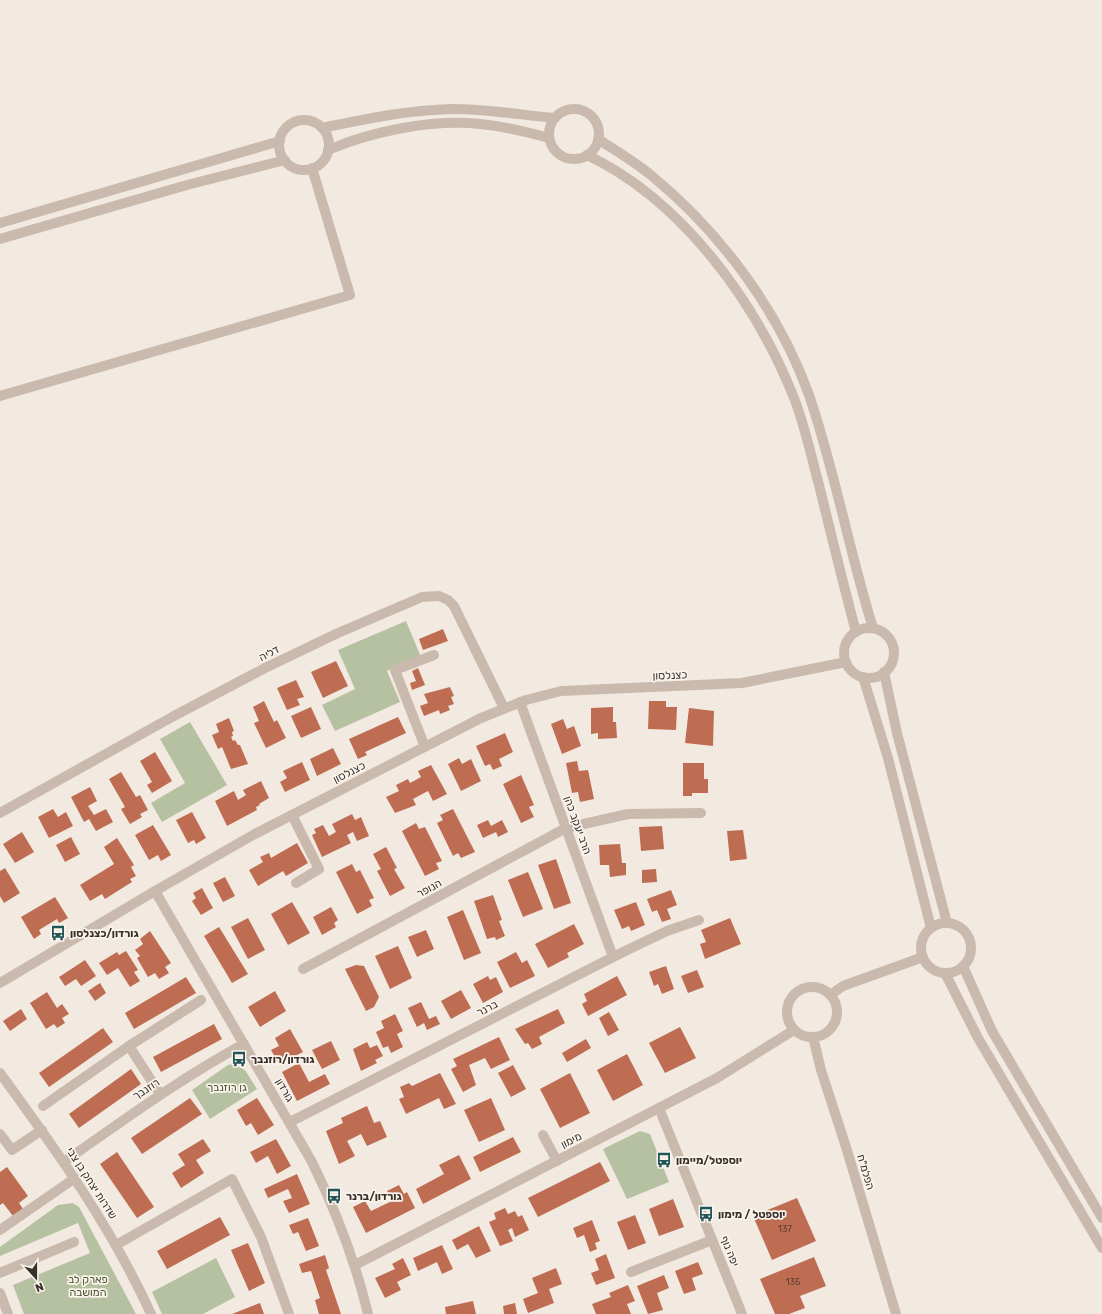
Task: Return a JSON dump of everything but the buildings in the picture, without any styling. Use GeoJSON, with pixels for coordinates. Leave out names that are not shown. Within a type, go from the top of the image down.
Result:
{"type":"FeatureCollection","features":[{"type":"Feature","properties":{"kind":"street"},"geometry":{"type":"LineString","coordinates":[[322,128],[391,114],[452,109],[490,110],[555,118]]}},
{"type":"Feature","properties":{"kind":"street"},"geometry":{"type":"LineString","coordinates":[[569,110],[584,112],[594,121],[598,130],[598,138],[594,148],[587,155],[578,159],[564,157],[556,151],[549,138],[551,124],[555,118],[569,110]]}},
{"type":"Feature","properties":{"kind":"street"},"geometry":{"type":"LineString","coordinates":[[310,121],[322,128],[329,140],[328,150],[322,162],[312,168],[299,169],[285,160],[280,149],[280,141],[287,127],[296,122],[310,121]]}},
{"type":"Feature","properties":{"kind":"street"},"geometry":{"type":"LineString","coordinates":[[328,150],[351,140],[391,129],[454,123],[481,124],[549,138]]}},
{"type":"Feature","properties":{"kind":"street"},"geometry":{"type":"LineString","coordinates":[[598,138],[651,175],[692,213],[719,242],[746,277],[782,334],[806,388],[821,435],[853,559],[873,628]]}},
{"type":"Feature","properties":{"kind":"street"},"geometry":{"type":"LineString","coordinates":[[0,224],[280,141]]}},
{"type":"Feature","properties":{"kind":"street"},"geometry":{"type":"LineString","coordinates":[[587,155],[629,178],[669,212],[728,278],[757,321],[795,399],[809,447],[856,632]]}},
{"type":"Feature","properties":{"kind":"street"},"geometry":{"type":"LineString","coordinates":[[0,239],[186,185],[285,160]]}},
{"type":"Feature","properties":{"kind":"street"},"geometry":{"type":"LineString","coordinates":[[0,396],[350,294],[312,168]]}},
{"type":"Feature","properties":{"kind":"street","name":"דליה"},"geometry":{"type":"LineString","coordinates":[[0,813],[126,742],[265,668],[364,621],[429,596],[444,597],[454,606],[504,708]]}},
{"type":"Feature","properties":{"kind":"street"},"geometry":{"type":"LineString","coordinates":[[865,628],[873,628],[879,630],[887,636],[893,648],[892,663],[884,672],[873,677],[864,677],[855,673],[846,662],[845,648],[849,638],[856,632],[865,628]]}},
{"type":"Feature","properties":{"kind":"street"},"geometry":{"type":"LineString","coordinates":[[425,747],[394,670],[434,654]]}},
{"type":"Feature","properties":{"kind":"street","name":"כצנלסון"},"geometry":{"type":"LineString","coordinates":[[0,984],[155,890],[292,814],[504,708],[549,693],[574,689],[673,688],[742,683],[846,662]]}},
{"type":"Feature","properties":{"kind":"street"},"geometry":{"type":"LineString","coordinates":[[884,672],[897,733],[947,923]]}},
{"type":"Feature","properties":{"kind":"street"},"geometry":{"type":"LineString","coordinates":[[864,677],[888,758],[931,928]]}},
{"type":"Feature","properties":{"kind":"street","name":"הרב יעקב כהן"},"geometry":{"type":"LineString","coordinates":[[520,702],[613,957]]}},
{"type":"Feature","properties":{"kind":"street","name":"הנופר"},"geometry":{"type":"LineString","coordinates":[[303,969],[566,828],[628,814],[701,813]]}},
{"type":"Feature","properties":{"kind":"street"},"geometry":{"type":"LineString","coordinates":[[292,814],[320,869],[296,883]]}},
{"type":"Feature","properties":{"kind":"street","name":"גורדון"},"geometry":{"type":"LineString","coordinates":[[155,890],[290,1122],[331,1201],[355,1265],[368,1314]]}},
{"type":"Feature","properties":{"kind":"street","name":"ברנר"},"geometry":{"type":"LineString","coordinates":[[290,1122],[613,957],[667,932],[698,920]]}},
{"type":"Feature","properties":{"kind":"street"},"geometry":{"type":"LineString","coordinates":[[947,923],[960,927],[970,939],[970,953],[963,966],[955,971],[945,973],[932,969],[923,957],[922,942],[931,928],[947,923]]}},
{"type":"Feature","properties":{"kind":"street"},"geometry":{"type":"LineString","coordinates":[[830,995],[843,986],[923,957]]}},
{"type":"Feature","properties":{"kind":"street"},"geometry":{"type":"LineString","coordinates":[[963,966],[992,1031],[1102,1218]]}},
{"type":"Feature","properties":{"kind":"street"},"geometry":{"type":"LineString","coordinates":[[945,973],[978,1038],[1102,1248]]}},
{"type":"Feature","properties":{"kind":"street"},"geometry":{"type":"LineString","coordinates":[[812,987],[822,990],[830,995],[836,1008],[834,1022],[825,1033],[814,1037],[802,1035],[794,1030],[788,1021],[787,1012],[789,1002],[795,994],[803,989],[812,987]]}},
{"type":"Feature","properties":{"kind":"street"},"geometry":{"type":"LineString","coordinates":[[43,1106],[129,1046],[201,1000]]}},
{"type":"Feature","properties":{"kind":"street","name":"מימון"},"geometry":{"type":"LineString","coordinates":[[355,1265],[718,1078],[794,1030]]}},
{"type":"Feature","properties":{"kind":"street","name":"הפלמ\"ח"},"geometry":{"type":"LineString","coordinates":[[814,1037],[821,1070],[846,1147],[896,1314]]}},
{"type":"Feature","properties":{"kind":"street","name":"רוזנבך"},"geometry":{"type":"LineString","coordinates":[[65,1162],[160,1094],[244,1044]]}},
{"type":"Feature","properties":{"kind":"street"},"geometry":{"type":"LineString","coordinates":[[129,1046],[160,1094]]}},
{"type":"Feature","properties":{"kind":"street","name":"שדרות יצחק בן צבי"},"geometry":{"type":"LineString","coordinates":[[0,1073],[65,1162],[116,1245],[151,1314]]}},
{"type":"Feature","properties":{"kind":"street","name":"יפה נוף"},"geometry":{"type":"LineString","coordinates":[[659,1108],[742,1314]]}},
{"type":"Feature","properties":{"kind":"street"},"geometry":{"type":"LineString","coordinates":[[0,1134],[12,1150],[42,1130]]}},
{"type":"Feature","properties":{"kind":"street"},"geometry":{"type":"LineString","coordinates":[[543,1135],[557,1161]]}},
{"type":"Feature","properties":{"kind":"street"},"geometry":{"type":"LineString","coordinates":[[0,1230],[75,1178]]}},
{"type":"Feature","properties":{"kind":"street"},"geometry":{"type":"LineString","coordinates":[[116,1245],[232,1178],[261,1237],[289,1314]]}},
{"type":"Feature","properties":{"kind":"street"},"geometry":{"type":"LineString","coordinates":[[631,1272],[712,1240]]}},
{"type":"Feature","properties":{"kind":"street"},"geometry":{"type":"LineString","coordinates":[[0,1273],[74,1242]]}},
{"type":"Feature","properties":{"kind":"street"},"geometry":{"type":"LineString","coordinates":[[0,1293],[8,1314]]}},
{"type":"Feature","properties":{"kind":"green space"},"geometry":{"type":"Polygon","coordinates":[[[406,621],[421,657],[387,671],[400,702],[335,731],[322,705],[355,689],[338,650],[406,621]]]}},
{"type":"Feature","properties":{"kind":"green space"},"geometry":{"type":"Polygon","coordinates":[[[190,722],[227,785],[162,822],[151,803],[185,783],[160,739],[190,722]]]}},
{"type":"Feature","properties":{"kind":"green space","name":"גן רוזנבך"},"geometry":{"type":"Polygon","coordinates":[[[233,1064],[245,1070],[257,1089],[210,1119],[192,1090],[228,1065],[233,1064]]]}},
{"type":"Feature","properties":{"kind":"green space"},"geometry":{"type":"Polygon","coordinates":[[[640,1131],[650,1134],[669,1182],[627,1199],[603,1149],[640,1131]]]}},
{"type":"Feature","properties":{"kind":"green space","name":"פארק לב המושבה"},"geometry":{"type":"Polygon","coordinates":[[[73,1203],[79,1207],[136,1314],[24,1314],[13,1285],[90,1253],[78,1223],[0,1256],[0,1247],[58,1205],[73,1203]]]}},
{"type":"Feature","properties":{"kind":"green space"},"geometry":{"type":"Polygon","coordinates":[[[216,1258],[235,1297],[203,1314],[162,1314],[152,1292],[216,1258]]]}},
{"type":"Feature","properties":{"kind":"place","name":"גורדון/כצנלסון"},"geometry":{"type":"Point","coordinates":[58,933]}},
{"type":"Feature","properties":{"kind":"place","name":"גורדון/רוזנבך"},"geometry":{"type":"Point","coordinates":[239,1059]}},
{"type":"Feature","properties":{"kind":"place","name":"יוספטל/מיימון"},"geometry":{"type":"Point","coordinates":[664,1160]}},
{"type":"Feature","properties":{"kind":"place","name":"גורדון/ברנר"},"geometry":{"type":"Point","coordinates":[334,1196]}},
{"type":"Feature","properties":{"kind":"place","name":"יוספטל / מימון"},"geometry":{"type":"Point","coordinates":[706,1214]}}]}
